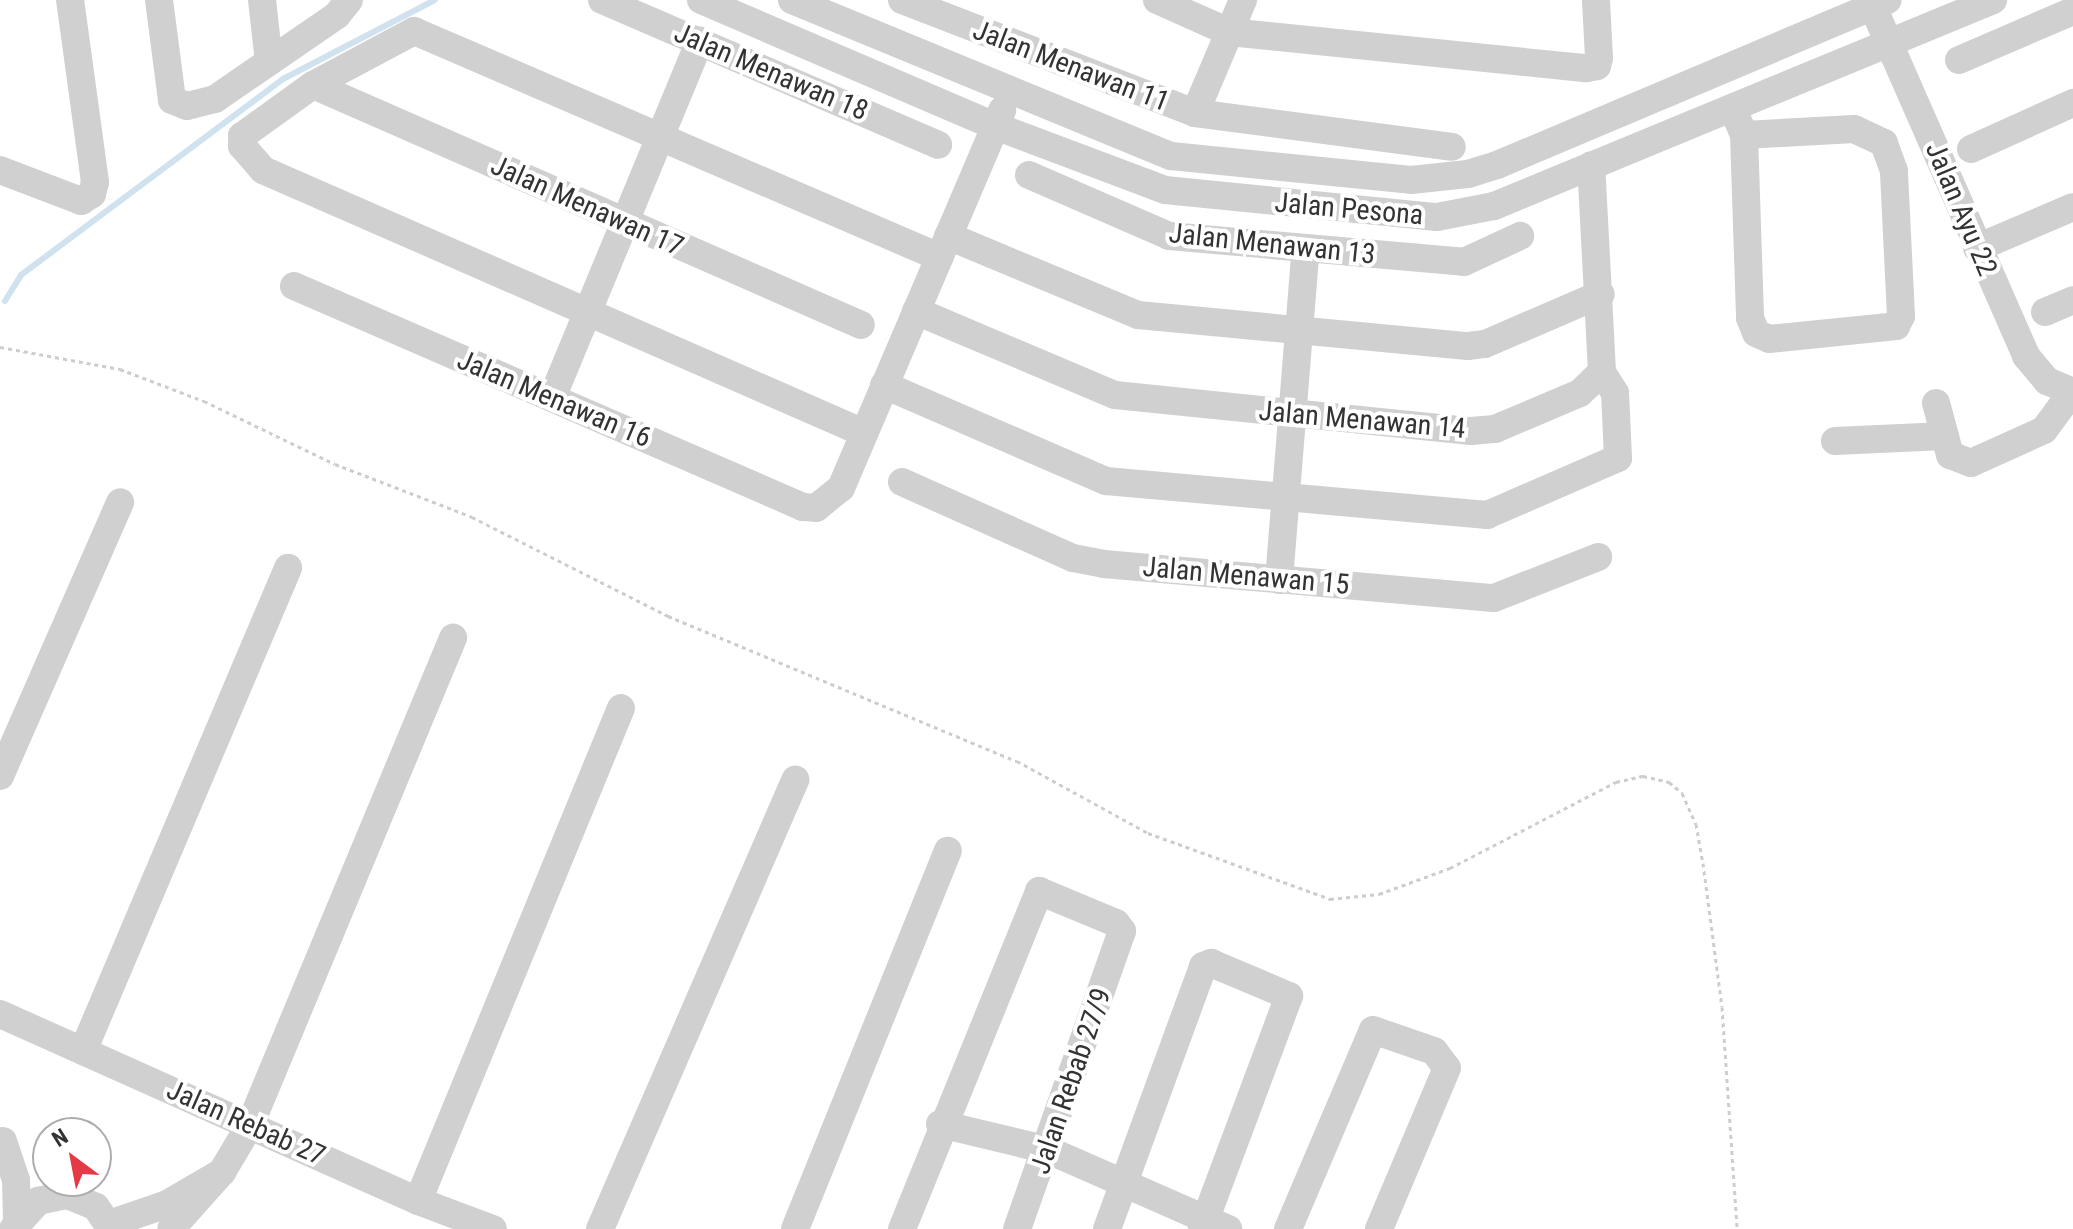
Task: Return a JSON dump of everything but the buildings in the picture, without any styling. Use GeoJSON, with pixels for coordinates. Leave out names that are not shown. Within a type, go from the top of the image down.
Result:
{"type":"FeatureCollection","features":[{"type":"Feature","properties":{"kind":"street"},"geometry":{"type":"LineString","coordinates":[[0,170],[81,201],[92,194],[95,182],[70,0]]}},
{"type":"Feature","properties":{"kind":"street"},"geometry":{"type":"LineString","coordinates":[[159,0],[172,100],[187,106],[215,99],[337,15],[349,0]]}},
{"type":"Feature","properties":{"kind":"street"},"geometry":{"type":"LineString","coordinates":[[262,0],[269,62]]}},
{"type":"Feature","properties":{"kind":"street","name":"Jalan Menawan 18"},"geometry":{"type":"LineString","coordinates":[[602,0],[938,145]]}},
{"type":"Feature","properties":{"kind":"street","name":"Jalan Pesona"},"geometry":{"type":"LineString","coordinates":[[701,0],[995,126],[1180,194],[1415,216],[1464,214],[1494,206],[1836,68],[1993,0]]}},
{"type":"Feature","properties":{"kind":"street","name":"Jalan Pesona"},"geometry":{"type":"LineString","coordinates":[[792,0],[1009,92],[1197,162],[1434,179],[1497,165],[1816,31],[1877,2]]}},
{"type":"Feature","properties":{"kind":"street","name":"Jalan Menawan 11"},"geometry":{"type":"LineString","coordinates":[[902,0],[934,7],[1195,113],[1452,147]]}},
{"type":"Feature","properties":{"kind":"street"},"geometry":{"type":"LineString","coordinates":[[1157,0],[1229,32],[1586,68],[1597,66],[1599,58],[1596,0]]}},
{"type":"Feature","properties":{"kind":"street","name":"Jalan Menawan 11"},"geometry":{"type":"LineString","coordinates":[[1195,113],[1243,0]]}},
{"type":"Feature","properties":{"kind":"street"},"geometry":{"type":"LineString","coordinates":[[1816,31],[1838,0]]}},
{"type":"Feature","properties":{"kind":"street","name":"Jalan Ayu 22"},"geometry":{"type":"LineString","coordinates":[[1877,2],[1889,45],[2026,356],[2047,381],[2072,392]]}},
{"type":"Feature","properties":{"kind":"street"},"geometry":{"type":"LineString","coordinates":[[1959,60],[2073,11]]}},
{"type":"Feature","properties":{"kind":"street"},"geometry":{"type":"LineString","coordinates":[[1009,92],[995,126],[943,247],[916,311],[884,385],[864,433],[263,170],[242,146],[242,136],[313,85],[414,31],[661,135],[943,247],[1138,315],[1478,346],[1601,294]]}},
{"type":"Feature","properties":{"kind":"street"},"geometry":{"type":"LineString","coordinates":[[552,398],[700,40]]}},
{"type":"Feature","properties":{"kind":"street"},"geometry":{"type":"LineString","coordinates":[[1836,68],[1869,71],[1910,94]]}},
{"type":"Feature","properties":{"kind":"street","name":"Jalan Menawan 17"},"geometry":{"type":"LineString","coordinates":[[313,85],[624,224],[861,325]]}},
{"type":"Feature","properties":{"kind":"street"},"geometry":{"type":"LineString","coordinates":[[1971,149],[2073,103]]}},
{"type":"Feature","properties":{"kind":"street"},"geometry":{"type":"LineString","coordinates":[[1733,109],[1744,135],[1750,318],[1756,333],[1769,339],[1896,326],[1901,316],[1894,171],[1884,143],[1854,129],[1744,135]]}},
{"type":"Feature","properties":{"kind":"street"},"geometry":{"type":"LineString","coordinates":[[884,385],[1098,479],[1497,514],[1618,458],[1615,393],[1602,372],[1601,294],[1591,165]]}},
{"type":"Feature","properties":{"kind":"street","name":"Jalan Menawan 13"},"geometry":{"type":"LineString","coordinates":[[1029,175],[1158,233],[1464,262],[1520,236]]}},
{"type":"Feature","properties":{"kind":"street"},"geometry":{"type":"LineString","coordinates":[[1977,248],[2073,207]]}},
{"type":"Feature","properties":{"kind":"street"},"geometry":{"type":"LineString","coordinates":[[1279,580],[1306,248]]}},
{"type":"Feature","properties":{"kind":"street","name":"Jalan Menawan 16"},"geometry":{"type":"LineString","coordinates":[[294,286],[803,507],[816,508],[841,488],[864,433]]}},
{"type":"Feature","properties":{"kind":"street"},"geometry":{"type":"LineString","coordinates":[[2045,312],[2073,300]]}},
{"type":"Feature","properties":{"kind":"street","name":"Jalan Menawan 14"},"geometry":{"type":"LineString","coordinates":[[916,311],[1103,392],[1294,414],[1484,431],[1580,393],[1602,372]]}},
{"type":"Feature","properties":{"kind":"street"},"geometry":{"type":"LineString","coordinates":[[1936,403],[1955,461],[1971,463],[2044,430],[2072,392]]}},
{"type":"Feature","properties":{"kind":"street"},"geometry":{"type":"LineString","coordinates":[[1835,441],[1945,436]]}},
{"type":"Feature","properties":{"kind":"street","name":"Jalan Menawan 15"},"geometry":{"type":"LineString","coordinates":[[902,482],[1073,558],[1279,580],[1494,598],[1598,557]]}},
{"type":"Feature","properties":{"kind":"street"},"geometry":{"type":"LineString","coordinates":[[0,776],[120,502]]}},
{"type":"Feature","properties":{"kind":"street"},"geometry":{"type":"LineString","coordinates":[[83,1051],[288,568]]}},
{"type":"Feature","properties":{"kind":"street"},"geometry":{"type":"LineString","coordinates":[[171,1229],[222,1172],[250,1125],[453,638]]}},
{"type":"Feature","properties":{"kind":"street"},"geometry":{"type":"LineString","coordinates":[[418,1201],[621,708]]}},
{"type":"Feature","properties":{"kind":"street"},"geometry":{"type":"LineString","coordinates":[[600,1229],[795,780]]}},
{"type":"Feature","properties":{"kind":"street"},"geometry":{"type":"LineString","coordinates":[[795,1229],[948,851]]}},
{"type":"Feature","properties":{"kind":"street","name":"Jalan Rebab 27/9"},"geometry":{"type":"LineString","coordinates":[[940,1124],[1039,891],[1116,923],[1122,931],[1048,1150],[1017,1229]]}},
{"type":"Feature","properties":{"kind":"street"},"geometry":{"type":"LineString","coordinates":[[902,1229],[940,1124],[1048,1150],[1126,1182],[1212,1225],[1289,996],[1211,963],[1203,966],[1126,1182],[1107,1229]]}},
{"type":"Feature","properties":{"kind":"street","name":"Jalan Rebab 27"},"geometry":{"type":"LineString","coordinates":[[0,1014],[418,1201],[493,1229]]}},
{"type":"Feature","properties":{"kind":"street"},"geometry":{"type":"LineString","coordinates":[[1288,1229],[1373,1030],[1434,1051],[1447,1068],[1379,1229]]}},
{"type":"Feature","properties":{"kind":"street"},"geometry":{"type":"LineString","coordinates":[[1,1138],[32,1175]]}},
{"type":"Feature","properties":{"kind":"street"},"geometry":{"type":"LineString","coordinates":[[1,1138],[16,1180],[15,1225]]}},
{"type":"Feature","properties":{"kind":"street"},"geometry":{"type":"LineString","coordinates":[[66,1197],[87,1201],[110,1226],[167,1204],[222,1172]]}},
{"type":"Feature","properties":{"kind":"street"},"geometry":{"type":"LineString","coordinates":[[15,1225],[29,1207],[52,1197]]}},
{"type":"Feature","properties":{"kind":"path"},"geometry":{"type":"LineString","coordinates":[[0,347],[120,369],[204,401],[335,464],[472,517],[668,616],[1017,761],[1148,833],[1330,899],[1379,894],[1450,868],[1616,782],[1643,776],[1669,782],[1682,793],[1696,824],[1703,863],[1722,1007],[1737,1229]]}},
{"type":"Feature","properties":{"kind":"waterway"},"geometry":{"type":"LineString","coordinates":[[5,301],[21,275],[283,79],[435,0]]}}]}
